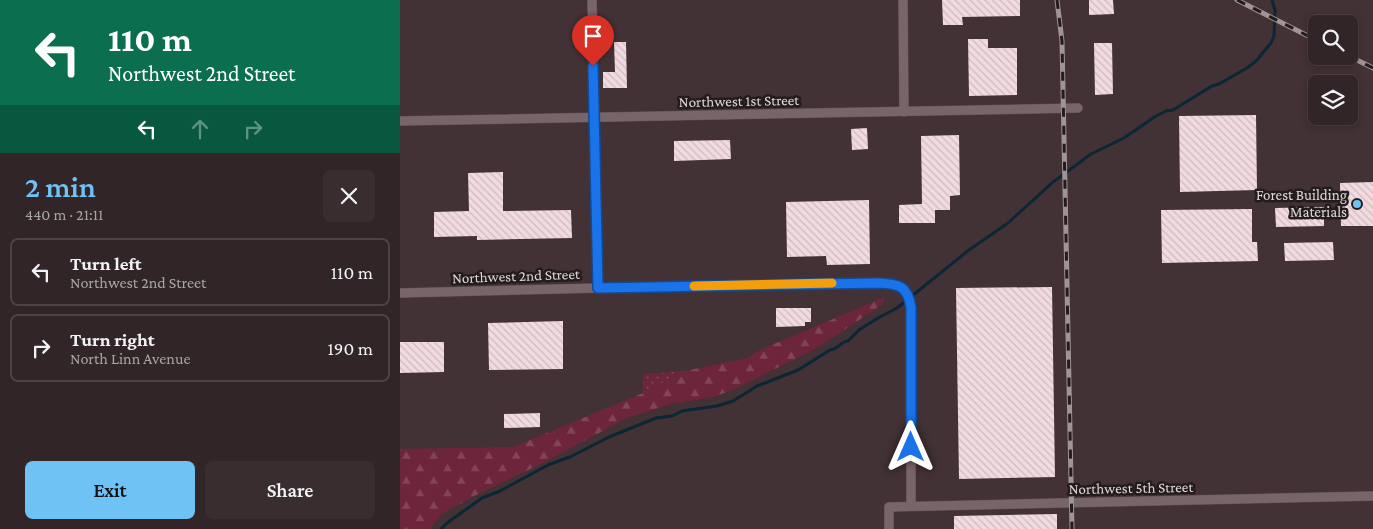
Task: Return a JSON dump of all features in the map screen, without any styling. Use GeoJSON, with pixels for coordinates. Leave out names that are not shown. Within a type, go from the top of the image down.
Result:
{"type":"FeatureCollection","features":[{"type":"Feature","properties":{"kind":"street"},"geometry":{"type":"LineString","coordinates":[[592,0],[598,288]]}},
{"type":"Feature","properties":{"kind":"street"},"geometry":{"type":"LineString","coordinates":[[903,0],[904,112]]}},
{"type":"Feature","properties":{"kind":"street","name":"Northwest 1st Street"},"geometry":{"type":"LineString","coordinates":[[400,121],[1078,108]]}},
{"type":"Feature","properties":{"kind":"street","name":"Northwest 2nd Street"},"geometry":{"type":"LineString","coordinates":[[400,293],[879,283],[897,285],[904,290],[911,308],[911,506]]}},
{"type":"Feature","properties":{"kind":"street","name":"Northwest 5th Street"},"geometry":{"type":"LineString","coordinates":[[889,529],[889,506],[1373,496]]}},
{"type":"Feature","properties":{"kind":"green space"},"geometry":{"type":"Polygon","coordinates":[[[885,297],[883,304],[817,348],[733,390],[713,397],[671,404],[627,418],[543,463],[472,497],[442,514],[430,529],[400,529],[400,449],[513,447],[643,393],[685,371],[747,358],[762,349],[885,297]]]}},
{"type":"Feature","properties":{"kind":"green space"},"geometry":{"type":"Polygon","coordinates":[[[685,371],[643,393],[643,374],[685,371]]]}},
{"type":"Feature","properties":{"kind":"building"},"geometry":{"type":"Polygon","coordinates":[[[942,0],[1020,0],[1020,16],[962,17],[963,25],[943,25],[942,0]]]}},
{"type":"Feature","properties":{"kind":"building"},"geometry":{"type":"Polygon","coordinates":[[[1089,0],[1113,0],[1114,14],[1089,15],[1089,0]]]}},
{"type":"Feature","properties":{"kind":"building"},"geometry":{"type":"Polygon","coordinates":[[[968,39],[988,39],[988,48],[1017,48],[1017,95],[969,96],[968,39]]]}},
{"type":"Feature","properties":{"kind":"building"},"geometry":{"type":"Polygon","coordinates":[[[614,42],[626,42],[627,88],[603,88],[603,72],[615,72],[614,42]]]}},
{"type":"Feature","properties":{"kind":"building"},"geometry":{"type":"Polygon","coordinates":[[[1094,43],[1112,43],[1113,94],[1095,95],[1094,43]]]}},
{"type":"Feature","properties":{"kind":"building"},"geometry":{"type":"Polygon","coordinates":[[[1256,115],[1257,190],[1180,192],[1179,116],[1256,115]]]}},
{"type":"Feature","properties":{"kind":"building"},"geometry":{"type":"Polygon","coordinates":[[[867,128],[868,149],[852,150],[851,129],[867,128]]]}},
{"type":"Feature","properties":{"kind":"building"},"geometry":{"type":"Polygon","coordinates":[[[959,135],[960,195],[950,196],[950,210],[935,210],[935,223],[899,223],[899,205],[922,204],[921,136],[959,135]]]}},
{"type":"Feature","properties":{"kind":"building"},"geometry":{"type":"Polygon","coordinates":[[[730,140],[731,159],[674,161],[674,141],[730,140]]]}},
{"type":"Feature","properties":{"kind":"building"},"geometry":{"type":"Polygon","coordinates":[[[503,172],[503,211],[571,210],[572,238],[477,240],[477,236],[434,237],[434,212],[469,211],[468,173],[503,172]]]}},
{"type":"Feature","properties":{"kind":"building","name":"Forest Building Materials"},"geometry":{"type":"Polygon","coordinates":[[[1373,182],[1373,226],[1341,226],[1340,183],[1373,182]]]}},
{"type":"Feature","properties":{"kind":"building"},"geometry":{"type":"Polygon","coordinates":[[[869,200],[870,264],[827,265],[826,256],[787,257],[786,202],[869,200]]]}},
{"type":"Feature","properties":{"kind":"building"},"geometry":{"type":"Polygon","coordinates":[[[1324,207],[1324,226],[1276,227],[1275,208],[1324,207]]]}},
{"type":"Feature","properties":{"kind":"building"},"geometry":{"type":"Polygon","coordinates":[[[1252,209],[1252,242],[1257,242],[1258,261],[1162,263],[1161,210],[1252,209]]]}},
{"type":"Feature","properties":{"kind":"building"},"geometry":{"type":"Polygon","coordinates":[[[1333,242],[1334,260],[1285,261],[1284,243],[1333,242]]]}},
{"type":"Feature","properties":{"kind":"building"},"geometry":{"type":"Polygon","coordinates":[[[1052,287],[1055,477],[959,479],[956,288],[1052,287]]]}},
{"type":"Feature","properties":{"kind":"building"},"geometry":{"type":"Polygon","coordinates":[[[776,308],[811,308],[811,322],[805,322],[805,326],[776,327],[776,308]]]}},
{"type":"Feature","properties":{"kind":"building"},"geometry":{"type":"Polygon","coordinates":[[[563,321],[563,369],[489,370],[488,323],[563,321]]]}},
{"type":"Feature","properties":{"kind":"building"},"geometry":{"type":"Polygon","coordinates":[[[400,342],[444,342],[444,372],[400,373],[400,342]]]}},
{"type":"Feature","properties":{"kind":"building"},"geometry":{"type":"Polygon","coordinates":[[[540,413],[540,427],[504,428],[504,414],[540,413]]]}},
{"type":"Feature","properties":{"kind":"building"},"geometry":{"type":"Polygon","coordinates":[[[1057,514],[1057,529],[954,529],[954,516],[1057,514]]]}},
{"type":"Feature","properties":{"kind":"waterway"},"geometry":{"type":"LineString","coordinates":[[441,529],[482,498],[500,491],[548,465],[656,418],[733,401],[757,386],[798,370],[830,350],[835,349],[843,342],[848,341],[859,330],[897,308],[969,250],[1008,223],[1053,182],[1091,154],[1124,138],[1156,116],[1173,110],[1256,61],[1271,43],[1274,36],[1275,10],[1272,0]]}},
{"type":"Feature","properties":{"kind":"railway"},"geometry":{"type":"LineString","coordinates":[[1057,0],[1062,41],[1072,529]]}},
{"type":"Feature","properties":{"kind":"railway"},"geometry":{"type":"LineString","coordinates":[[1237,0],[1308,36]]}},
{"type":"Feature","properties":{"kind":"railway"},"geometry":{"type":"LineString","coordinates":[[1358,60],[1373,68]]}},
{"type":"Feature","properties":{"kind":"slow traffic"},"geometry":{"type":"LineString","coordinates":[[694,286],[832,283]]}},
{"type":"Feature","properties":{"kind":"place","name":"Forest Building Materials"},"geometry":{"type":"Point","coordinates":[1357,204]}},
{"type":"Feature","properties":{"kind":"route"},"geometry":{"type":"LineString","coordinates":[[593,66],[598,288],[879,283],[897,285],[908,294],[911,308],[911,447]]}}]}
